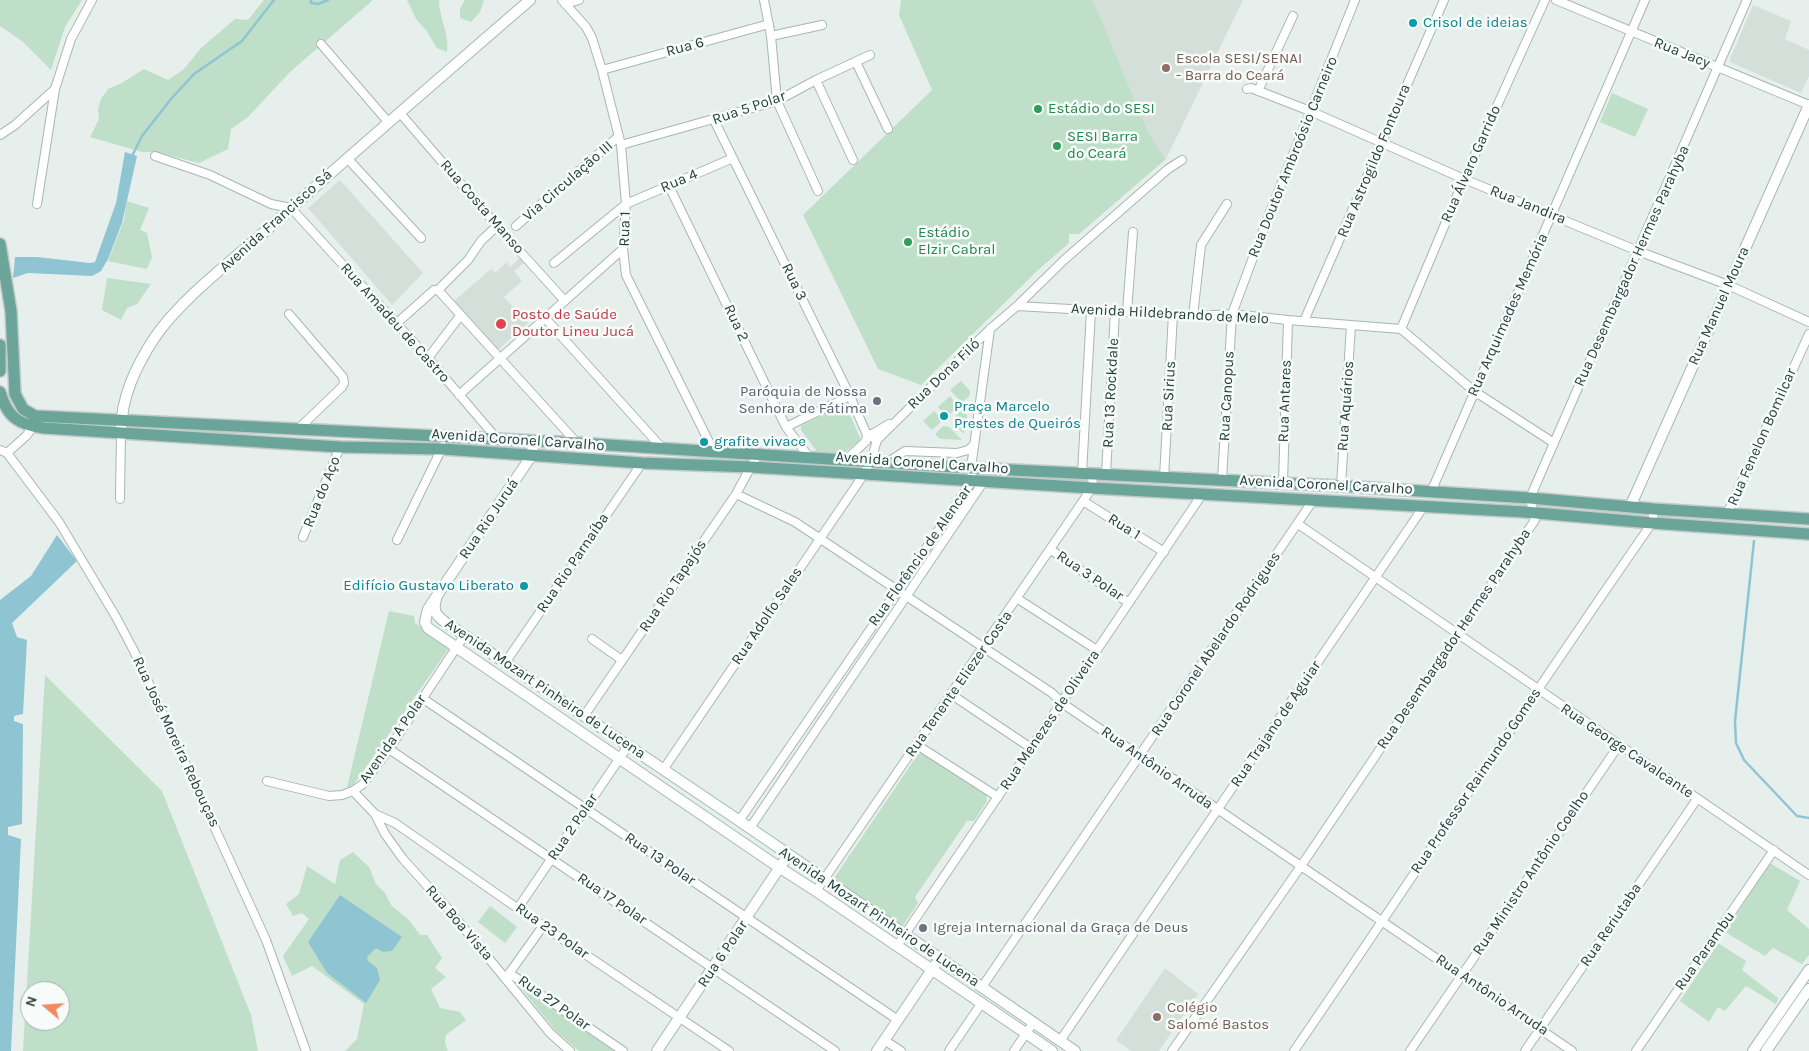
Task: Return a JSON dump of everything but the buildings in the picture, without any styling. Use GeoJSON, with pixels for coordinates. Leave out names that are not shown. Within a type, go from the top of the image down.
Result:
{"type":"FeatureCollection","features":[{"type":"Feature","properties":{"kind":"main road","name":"Avenida Francisco Sá"},"geometry":{"type":"LineString","coordinates":[[121,426],[126,395],[145,354],[156,336],[188,300],[347,158],[530,0]]}},
{"type":"Feature","properties":{"kind":"main road","name":"Rua Manuel Moura"},"geometry":{"type":"LineString","coordinates":[[1630,507],[1809,105]]}},
{"type":"Feature","properties":{"kind":"main road"},"geometry":{"type":"LineString","coordinates":[[0,244],[11,311],[15,394],[23,409],[34,421]]}},
{"type":"Feature","properties":{"kind":"main road"},"geometry":{"type":"LineString","coordinates":[[0,345],[0,370]]}},
{"type":"Feature","properties":{"kind":"main road"},"geometry":{"type":"LineString","coordinates":[[0,392],[5,408],[12,416],[20,422],[34,421]]}},
{"type":"Feature","properties":{"kind":"main road","name":"Avenida Coronel Carvalho"},"geometry":{"type":"LineString","coordinates":[[34,421],[121,426],[340,447],[443,449],[642,463],[751,467],[1533,512],[1804,534]]}},
{"type":"Feature","properties":{"kind":"main road","name":"Avenida Coronel Carvalho"},"geometry":{"type":"LineString","coordinates":[[121,426],[298,429],[577,443],[970,468],[1341,486],[1809,519]]}},
{"type":"Feature","properties":{"kind":"main road"},"geometry":{"type":"LineString","coordinates":[[532,456],[533,441]]}},
{"type":"Feature","properties":{"kind":"main road","name":"Rua Rio Juruá"},"geometry":{"type":"LineString","coordinates":[[437,596],[532,456]]}},
{"type":"Feature","properties":{"kind":"main road","name":"Avenida Mozart Pinheiro de Lucena"},"geometry":{"type":"LineString","coordinates":[[437,596],[434,610],[437,617],[906,934],[1075,1051]]}},
{"type":"Feature","properties":{"kind":"main road","name":"Avenida Mozart Pinheiro de Lucena"},"geometry":{"type":"LineString","coordinates":[[437,596],[428,609],[425,622],[428,628],[1052,1051]]}},
{"type":"Feature","properties":{"kind":"main road","name":"Rua 6 Polar"},"geometry":{"type":"LineString","coordinates":[[657,1051],[714,969],[788,855]]}},
{"type":"Feature","properties":{"kind":"main road"},"geometry":{"type":"LineString","coordinates":[[877,1051],[940,958]]}},
{"type":"Feature","properties":{"kind":"main road"},"geometry":{"type":"LineString","coordinates":[[1766,1051],[1779,1023],[1809,970]]}},
{"type":"Feature","properties":{"kind":"main road"},"geometry":{"type":"LineString","coordinates":[[1753,1051],[1809,989]]}},
{"type":"Feature","properties":{"kind":"street"},"geometry":{"type":"LineString","coordinates":[[37,204],[55,89],[71,38],[92,0]]}},
{"type":"Feature","properties":{"kind":"street"},"geometry":{"type":"LineString","coordinates":[[563,2],[578,0]]}},
{"type":"Feature","properties":{"kind":"street"},"geometry":{"type":"LineString","coordinates":[[764,0],[771,36],[777,101],[818,192]]}},
{"type":"Feature","properties":{"kind":"street","name":"Rua Doutor Ambroósio Carneiro"},"geometry":{"type":"LineString","coordinates":[[1232,314],[1355,0]]}},
{"type":"Feature","properties":{"kind":"street","name":"Rua Astrogildo Fontoura"},"geometry":{"type":"LineString","coordinates":[[1304,321],[1444,0]]}},
{"type":"Feature","properties":{"kind":"street","name":"Rua Álvaro Garrido"},"geometry":{"type":"LineString","coordinates":[[1401,329],[1464,179],[1545,0]]}},
{"type":"Feature","properties":{"kind":"street","name":"Rua Jacy"},"geometry":{"type":"LineString","coordinates":[[1556,0],[1809,105]]}},
{"type":"Feature","properties":{"kind":"street","name":"Rua Arquimedes Memória"},"geometry":{"type":"LineString","coordinates":[[1432,492],[1474,391],[1646,0]]}},
{"type":"Feature","properties":{"kind":"street","name":"Rua Desembargador Hermes Parahyba"},"geometry":{"type":"LineString","coordinates":[[1172,1051],[1535,520],[1530,498],[1747,0]]}},
{"type":"Feature","properties":{"kind":"street","name":"Rua 1"},"geometry":{"type":"LineString","coordinates":[[563,2],[589,33],[602,70],[619,136],[626,204],[623,249],[626,275],[714,452]]}},
{"type":"Feature","properties":{"kind":"street"},"geometry":{"type":"LineString","coordinates":[[1258,91],[1293,16]]}},
{"type":"Feature","properties":{"kind":"street","name":"Rua 6"},"geometry":{"type":"LineString","coordinates":[[602,70],[769,24]]}},
{"type":"Feature","properties":{"kind":"street"},"geometry":{"type":"LineString","coordinates":[[771,36],[822,25]]}},
{"type":"Feature","properties":{"kind":"street"},"geometry":{"type":"LineString","coordinates":[[320,44],[389,123]]}},
{"type":"Feature","properties":{"kind":"street","name":"Rua 5 Polar"},"geometry":{"type":"LineString","coordinates":[[621,145],[777,101],[870,54]]}},
{"type":"Feature","properties":{"kind":"street"},"geometry":{"type":"LineString","coordinates":[[856,62],[888,129]]}},
{"type":"Feature","properties":{"kind":"street"},"geometry":{"type":"LineString","coordinates":[[816,80],[853,160]]}},
{"type":"Feature","properties":{"kind":"street","name":"Rua Jandira"},"geometry":{"type":"LineString","coordinates":[[1247,89],[1251,88],[1310,111],[1464,179],[1728,286],[1809,322]]}},
{"type":"Feature","properties":{"kind":"street"},"geometry":{"type":"LineString","coordinates":[[0,136],[55,89]]}},
{"type":"Feature","properties":{"kind":"street","name":"Rua Costa Manso"},"geometry":{"type":"LineString","coordinates":[[400,113],[496,226],[564,300]]}},
{"type":"Feature","properties":{"kind":"street","name":"Rua 3"},"geometry":{"type":"LineString","coordinates":[[714,120],[867,434]]}},
{"type":"Feature","properties":{"kind":"street","name":"Via Circulação III"},"geometry":{"type":"LineString","coordinates":[[516,226],[619,136]]}},
{"type":"Feature","properties":{"kind":"street"},"geometry":{"type":"LineString","coordinates":[[155,156],[210,175],[271,204],[291,208]]}},
{"type":"Feature","properties":{"kind":"street"},"geometry":{"type":"LineString","coordinates":[[347,158],[421,238]]}},
{"type":"Feature","properties":{"kind":"street","name":"Rua 4"},"geometry":{"type":"LineString","coordinates":[[554,263],[626,204],[733,158]]}},
{"type":"Feature","properties":{"kind":"street"},"geometry":{"type":"LineString","coordinates":[[990,329],[1017,306],[1064,260],[1168,169],[1182,160]]}},
{"type":"Feature","properties":{"kind":"street","name":"Rua 2"},"geometry":{"type":"LineString","coordinates":[[669,186],[786,427],[809,457]]}},
{"type":"Feature","properties":{"kind":"street"},"geometry":{"type":"LineString","coordinates":[[1193,316],[1199,249],[1227,204]]}},
{"type":"Feature","properties":{"kind":"street","name":"Rua Amadeu de Castro"},"geometry":{"type":"LineString","coordinates":[[291,208],[428,358],[498,440]]}},
{"type":"Feature","properties":{"kind":"street"},"geometry":{"type":"LineString","coordinates":[[397,324],[434,290],[438,290],[468,260],[481,241],[496,226]]}},
{"type":"Feature","properties":{"kind":"street"},"geometry":{"type":"LineString","coordinates":[[1126,312],[1132,232]]}},
{"type":"Feature","properties":{"kind":"street"},"geometry":{"type":"LineString","coordinates":[[459,395],[623,249]]}},
{"type":"Feature","properties":{"kind":"street"},"geometry":{"type":"LineString","coordinates":[[438,290],[577,443]]}},
{"type":"Feature","properties":{"kind":"street","name":"Avenida Hildebrando de Melo"},"geometry":{"type":"LineString","coordinates":[[1017,306],[1193,316],[1232,314],[1401,329]]}},
{"type":"Feature","properties":{"kind":"street","name":"Rua 13 Rockdale"},"geometry":{"type":"LineString","coordinates":[[1088,473],[1091,311]]}},
{"type":"Feature","properties":{"kind":"street","name":"Rua 13 Rockdale"},"geometry":{"type":"LineString","coordinates":[[1106,474],[1116,312]]}},
{"type":"Feature","properties":{"kind":"street"},"geometry":{"type":"LineString","coordinates":[[289,314],[343,377],[344,383],[298,429]]}},
{"type":"Feature","properties":{"kind":"street","name":"Rua Sirius"},"geometry":{"type":"LineString","coordinates":[[1164,477],[1173,314]]}},
{"type":"Feature","properties":{"kind":"street","name":"Rua Canopus"},"geometry":{"type":"LineString","coordinates":[[1222,479],[1232,314]]}},
{"type":"Feature","properties":{"kind":"street"},"geometry":{"type":"LineString","coordinates":[[428,358],[460,316]]}},
{"type":"Feature","properties":{"kind":"street"},"geometry":{"type":"LineString","coordinates":[[545,318],[662,449]]}},
{"type":"Feature","properties":{"kind":"street","name":"Rua Antares"},"geometry":{"type":"LineString","coordinates":[[1283,483],[1288,320]]}},
{"type":"Feature","properties":{"kind":"street","name":"Rua Aquários"},"geometry":{"type":"LineString","coordinates":[[1341,486],[1351,326]]}},
{"type":"Feature","properties":{"kind":"street","name":"Rua Dona Filó"},"geometry":{"type":"LineString","coordinates":[[871,461],[878,440],[990,329]]}},
{"type":"Feature","properties":{"kind":"street","name":"Rua Florêncio de Alencar"},"geometry":{"type":"LineString","coordinates":[[739,821],[972,480],[970,468],[990,329]]}},
{"type":"Feature","properties":{"kind":"street"},"geometry":{"type":"LineString","coordinates":[[1401,329],[1474,391],[1554,443]]}},
{"type":"Feature","properties":{"kind":"street","name":"Rua Fenelon Bomilcar"},"geometry":{"type":"LineString","coordinates":[[1729,514],[1809,334]]}},
{"type":"Feature","properties":{"kind":"street"},"geometry":{"type":"LineString","coordinates":[[786,427],[850,396]]}},
{"type":"Feature","properties":{"kind":"street","name":"Rua Dona Filó"},"geometry":{"type":"LineString","coordinates":[[867,434],[874,433],[898,419]]}},
{"type":"Feature","properties":{"kind":"street","name":"Rua José Moreira Rebouças"},"geometry":{"type":"LineString","coordinates":[[34,421],[26,436],[4,451],[59,522],[116,617],[134,651],[266,940],[306,1051]]}},
{"type":"Feature","properties":{"kind":"street","name":"Avenida Francisco Sá"},"geometry":{"type":"LineString","coordinates":[[120,499],[121,426]]}},
{"type":"Feature","properties":{"kind":"street"},"geometry":{"type":"LineString","coordinates":[[846,460],[866,441],[867,434],[878,440]]}},
{"type":"Feature","properties":{"kind":"street"},"geometry":{"type":"LineString","coordinates":[[397,540],[443,449],[444,437]]}},
{"type":"Feature","properties":{"kind":"street","name":"Avenida Coronel Carvalho"},"geometry":{"type":"LineString","coordinates":[[888,462],[905,451],[957,454],[968,450],[974,445]]}},
{"type":"Feature","properties":{"kind":"street","name":"Rua do Aço"},"geometry":{"type":"LineString","coordinates":[[303,537],[340,447]]}},
{"type":"Feature","properties":{"kind":"street","name":"Rua Rio Tapajós"},"geometry":{"type":"LineString","coordinates":[[584,716],[736,494],[758,454]]}},
{"type":"Feature","properties":{"kind":"street","name":"Rua Adolfo Sales"},"geometry":{"type":"LineString","coordinates":[[663,770],[871,461]]}},
{"type":"Feature","properties":{"kind":"street","name":"Rua Rio Parnaíba"},"geometry":{"type":"LineString","coordinates":[[505,663],[642,463]]}},
{"type":"Feature","properties":{"kind":"street"},"geometry":{"type":"LineString","coordinates":[[1088,473],[1092,488]]}},
{"type":"Feature","properties":{"kind":"street","name":"Rua Florêncio de Alencar"},"geometry":{"type":"LineString","coordinates":[[750,828],[984,481]]}},
{"type":"Feature","properties":{"kind":"street","name":"Rua Tenente Eliezer Costa"},"geometry":{"type":"LineString","coordinates":[[816,891],[1018,599],[1092,488]]}},
{"type":"Feature","properties":{"kind":"street","name":"Rua Menezes de Oliveira"},"geometry":{"type":"LineString","coordinates":[[897,946],[1203,493]]}},
{"type":"Feature","properties":{"kind":"street","name":"Rua Antônio Arruda"},"geometry":{"type":"LineString","coordinates":[[736,494],[795,522],[1052,693],[1062,703],[1572,1051]]}},
{"type":"Feature","properties":{"kind":"street","name":"Rua Coronel Abelardo Rodrigues"},"geometry":{"type":"LineString","coordinates":[[982,987],[1314,500]]}},
{"type":"Feature","properties":{"kind":"street","name":"Rua 1"},"geometry":{"type":"LineString","coordinates":[[1083,501],[1164,552]]}},
{"type":"Feature","properties":{"kind":"street","name":"Rua Trajano de Aguiar"},"geometry":{"type":"LineString","coordinates":[[1060,1041],[1424,506]]}},
{"type":"Feature","properties":{"kind":"street","name":"Rua Professor Raimundo Gomes"},"geometry":{"type":"LineString","coordinates":[[1294,1051],[1537,689],[1652,523],[1654,509]]}},
{"type":"Feature","properties":{"kind":"street","name":"Rua George Cavalcante"},"geometry":{"type":"LineString","coordinates":[[1298,524],[1809,875]]}},
{"type":"Feature","properties":{"kind":"street"},"geometry":{"type":"LineString","coordinates":[[1804,534],[1809,540]]}},
{"type":"Feature","properties":{"kind":"street","name":"Rua 3 Polar"},"geometry":{"type":"LineString","coordinates":[[1050,550],[1129,603]]}},
{"type":"Feature","properties":{"kind":"street"},"geometry":{"type":"LineString","coordinates":[[1018,599],[1097,650]]}},
{"type":"Feature","properties":{"kind":"street","name":"Avenida A Polar"},"geometry":{"type":"LineString","coordinates":[[267,781],[329,796],[342,795],[353,791],[369,777],[464,636]]}},
{"type":"Feature","properties":{"kind":"street"},"geometry":{"type":"LineString","coordinates":[[592,639],[622,660]]}},
{"type":"Feature","properties":{"kind":"street"},"geometry":{"type":"LineString","coordinates":[[952,695],[1031,748]]}},
{"type":"Feature","properties":{"kind":"street","name":"Rua 13 Polar"},"geometry":{"type":"LineString","coordinates":[[422,698],[898,1020]]}},
{"type":"Feature","properties":{"kind":"street"},"geometry":{"type":"LineString","coordinates":[[917,745],[998,797]]}},
{"type":"Feature","properties":{"kind":"street","name":"Rua Ministro Antônio Coelho"},"geometry":{"type":"LineString","coordinates":[[1410,1051],[1619,745]]}},
{"type":"Feature","properties":{"kind":"street","name":"Rua 2 Polar"},"geometry":{"type":"LineString","coordinates":[[518,908],[628,746]]}},
{"type":"Feature","properties":{"kind":"street","name":"Rua 17 Polar"},"geometry":{"type":"LineString","coordinates":[[389,749],[835,1051]]}},
{"type":"Feature","properties":{"kind":"street","name":"Rua Boa Vista"},"geometry":{"type":"LineString","coordinates":[[353,791],[375,814],[385,834],[403,859],[507,975],[550,1033],[570,1051]]}},
{"type":"Feature","properties":{"kind":"street","name":"Rua Reriutaba"},"geometry":{"type":"LineString","coordinates":[[1525,1051],[1697,798]]}},
{"type":"Feature","properties":{"kind":"street","name":"Rua 23 Polar"},"geometry":{"type":"LineString","coordinates":[[375,814],[395,823],[542,926],[729,1051]]}},
{"type":"Feature","properties":{"kind":"street","name":"Rua Parambu"},"geometry":{"type":"LineString","coordinates":[[1636,1051],[1774,850]]}},
{"type":"Feature","properties":{"kind":"street"},"geometry":{"type":"LineString","coordinates":[[507,975],[542,926]]}},
{"type":"Feature","properties":{"kind":"street","name":"Rua 27 Polar"},"geometry":{"type":"LineString","coordinates":[[507,975],[623,1051]]}},
{"type":"Feature","properties":{"kind":"street"},"geometry":{"type":"LineString","coordinates":[[949,1051],[981,1004]]}},
{"type":"Feature","properties":{"kind":"street"},"geometry":{"type":"LineString","coordinates":[[1014,1051],[1033,1023]]}},
{"type":"Feature","properties":{"kind":"street"},"geometry":{"type":"LineString","coordinates":[[884,1040],[901,1051]]}},
{"type":"Feature","properties":{"kind":"shaded area","name":"Escola SESI/SENAI - Barra do Ceará"},"geometry":{"type":"Polygon","coordinates":[[[1093,0],[1243,0],[1166,159],[1149,134],[1093,0]]]}},
{"type":"Feature","properties":{"kind":"shaded area"},"geometry":{"type":"Polygon","coordinates":[[[1753,5],[1791,21],[1785,39],[1809,50],[1809,76],[1801,93],[1730,62],[1753,5]]]}},
{"type":"Feature","properties":{"kind":"shaded area"},"geometry":{"type":"Polygon","coordinates":[[[340,180],[423,273],[392,305],[308,208],[340,180]]]}},
{"type":"Feature","properties":{"kind":"shaded area"},"geometry":{"type":"Polygon","coordinates":[[[520,258],[524,263],[514,271],[522,281],[504,297],[528,323],[499,349],[494,347],[454,301],[491,269],[495,273],[507,262],[510,267],[520,258]]]}},
{"type":"Feature","properties":{"kind":"shaded area","name":"Colégio Salomé Bastos"},"geometry":{"type":"Polygon","coordinates":[[[1165,968],[1198,994],[1159,1051],[1131,1051],[1116,1040],[1165,968]]]}},
{"type":"Feature","properties":{"kind":"green space"},"geometry":{"type":"Polygon","coordinates":[[[0,0],[82,0],[65,27],[51,70],[22,41],[0,26],[0,0]]]}},
{"type":"Feature","properties":{"kind":"green space"},"geometry":{"type":"Polygon","coordinates":[[[264,0],[373,0],[290,72],[248,117],[231,129],[228,149],[199,163],[156,152],[142,152],[90,137],[99,119],[98,109],[101,99],[108,89],[144,69],[168,80],[183,70],[201,48],[235,19],[248,20],[264,0]]]}},
{"type":"Feature","properties":{"kind":"green space"},"geometry":{"type":"Polygon","coordinates":[[[407,0],[439,0],[447,39],[447,52],[437,48],[426,30],[416,19],[407,0]]]}},
{"type":"Feature","properties":{"kind":"green space"},"geometry":{"type":"Polygon","coordinates":[[[465,0],[484,0],[480,12],[471,22],[460,18],[460,9],[465,0]]]}},
{"type":"Feature","properties":{"kind":"green space"},"geometry":{"type":"Polygon","coordinates":[[[901,0],[1093,0],[1149,134],[1166,159],[1079,234],[1069,234],[1069,243],[1038,270],[921,385],[878,369],[803,215],[932,90],[899,15],[901,0]]]}},
{"type":"Feature","properties":{"kind":"green space"},"geometry":{"type":"Polygon","coordinates":[[[1612,93],[1648,109],[1635,137],[1600,122],[1612,93]]]}},
{"type":"Feature","properties":{"kind":"green space"},"geometry":{"type":"Polygon","coordinates":[[[127,201],[149,208],[140,230],[147,233],[152,257],[147,269],[108,261],[124,220],[127,201]]]}},
{"type":"Feature","properties":{"kind":"green space"},"geometry":{"type":"Polygon","coordinates":[[[107,278],[151,284],[137,304],[127,308],[121,320],[102,310],[107,278]]]}},
{"type":"Feature","properties":{"kind":"green space"},"geometry":{"type":"Polygon","coordinates":[[[961,381],[970,391],[970,395],[962,403],[950,390],[961,381]]]}},
{"type":"Feature","properties":{"kind":"green space"},"geometry":{"type":"Polygon","coordinates":[[[950,396],[958,406],[951,413],[944,413],[938,407],[950,396]]]}},
{"type":"Feature","properties":{"kind":"green space"},"geometry":{"type":"Polygon","coordinates":[[[841,406],[847,408],[861,440],[843,454],[818,453],[801,430],[801,426],[841,406]]]}},
{"type":"Feature","properties":{"kind":"green space"},"geometry":{"type":"Polygon","coordinates":[[[962,410],[967,415],[964,434],[953,423],[954,417],[962,410]]]}},
{"type":"Feature","properties":{"kind":"green space"},"geometry":{"type":"Polygon","coordinates":[[[934,411],[940,417],[940,423],[932,430],[923,421],[934,411]]]}},
{"type":"Feature","properties":{"kind":"green space"},"geometry":{"type":"Polygon","coordinates":[[[943,426],[949,427],[962,440],[940,439],[935,434],[943,426]]]}},
{"type":"Feature","properties":{"kind":"green space"},"geometry":{"type":"Polygon","coordinates":[[[389,611],[414,616],[415,623],[449,648],[352,787],[347,787],[389,611]]]}},
{"type":"Feature","properties":{"kind":"green space"},"geometry":{"type":"Polygon","coordinates":[[[45,675],[162,791],[251,1015],[258,1051],[23,1051],[24,1031],[70,1031],[70,981],[27,981],[45,675]]]}},
{"type":"Feature","properties":{"kind":"green space"},"geometry":{"type":"Polygon","coordinates":[[[926,753],[986,794],[987,801],[974,821],[967,821],[915,897],[918,903],[902,927],[836,884],[835,877],[918,754],[926,753]]]}},
{"type":"Feature","properties":{"kind":"green space"},"geometry":{"type":"Polygon","coordinates":[[[353,852],[369,867],[376,884],[385,893],[391,905],[409,920],[420,935],[427,935],[442,958],[435,968],[446,977],[431,989],[440,1008],[460,1012],[466,1020],[446,1035],[445,1043],[448,1051],[345,1051],[357,1039],[364,1004],[312,966],[292,976],[283,956],[309,919],[302,913],[293,916],[286,904],[299,894],[307,866],[335,884],[340,860],[353,852]]]}},
{"type":"Feature","properties":{"kind":"green space"},"geometry":{"type":"Polygon","coordinates":[[[1770,863],[1800,881],[1787,910],[1809,929],[1809,955],[1802,964],[1773,948],[1765,956],[1725,932],[1770,863]]]}},
{"type":"Feature","properties":{"kind":"green space"},"geometry":{"type":"Polygon","coordinates":[[[490,906],[517,927],[505,943],[478,922],[490,906]]]}},
{"type":"Feature","properties":{"kind":"green space"},"geometry":{"type":"Polygon","coordinates":[[[1718,943],[1746,961],[1742,970],[1778,998],[1776,1004],[1746,986],[1725,1011],[1718,1007],[1709,1022],[1680,1001],[1718,943]]]}},
{"type":"Feature","properties":{"kind":"green space"},"geometry":{"type":"Polygon","coordinates":[[[517,983],[618,1051],[579,1051],[555,1030],[517,983]]]}},
{"type":"Feature","properties":{"kind":"water"},"geometry":{"type":"Polygon","coordinates":[[[125,152],[137,156],[122,223],[108,259],[101,271],[92,276],[28,273],[13,278],[15,257],[95,262],[116,203],[125,152]]]}},
{"type":"Feature","properties":{"kind":"water"},"geometry":{"type":"Polygon","coordinates":[[[57,535],[77,561],[12,623],[17,637],[27,640],[23,714],[14,716],[14,721],[23,724],[22,824],[8,827],[8,835],[21,839],[11,1051],[0,1051],[0,600],[31,576],[57,535]]]}},
{"type":"Feature","properties":{"kind":"water"},"geometry":{"type":"Polygon","coordinates":[[[340,895],[402,937],[392,951],[383,952],[376,948],[367,957],[368,961],[377,968],[380,980],[366,1003],[327,973],[308,942],[340,895]]]}},
{"type":"Feature","properties":{"kind":"waterway"},"geometry":{"type":"LineString","coordinates":[[132,156],[142,136],[171,99],[194,74],[242,41],[274,0]]}},
{"type":"Feature","properties":{"kind":"waterway"},"geometry":{"type":"LineString","coordinates":[[311,0],[311,3],[318,4],[328,0]]}},
{"type":"Feature","properties":{"kind":"waterway"},"geometry":{"type":"LineString","coordinates":[[1754,541],[1735,721],[1736,743],[1744,760],[1797,816],[1809,818]]}},
{"type":"Feature","properties":{"kind":"place","name":"Crisol de ideias"},"geometry":{"type":"Point","coordinates":[1413,23]}},
{"type":"Feature","properties":{"kind":"place","name":"Escola SESI/SENAI - Barra do Ceará"},"geometry":{"type":"Point","coordinates":[1166,68]}},
{"type":"Feature","properties":{"kind":"place","name":"Estádio do SESI"},"geometry":{"type":"Point","coordinates":[1038,109]}},
{"type":"Feature","properties":{"kind":"place","name":"SESI Barra do Ceará"},"geometry":{"type":"Point","coordinates":[1057,146]}},
{"type":"Feature","properties":{"kind":"place","name":"Estádio Elzir Cabral"},"geometry":{"type":"Point","coordinates":[908,242]}},
{"type":"Feature","properties":{"kind":"place","name":"Posto de Saúde Doutor Lineu Jucá"},"geometry":{"type":"Point","coordinates":[501,324]}},
{"type":"Feature","properties":{"kind":"place","name":"Paróquia de Nossa Senhora de Fátima"},"geometry":{"type":"Point","coordinates":[877,401]}},
{"type":"Feature","properties":{"kind":"place","name":"Praça Marcelo Prestes de Queirós"},"geometry":{"type":"Point","coordinates":[944,416]}},
{"type":"Feature","properties":{"kind":"place","name":"grafite vivace"},"geometry":{"type":"Point","coordinates":[704,442]}},
{"type":"Feature","properties":{"kind":"place","name":"Edifício Gustavo Liberato"},"geometry":{"type":"Point","coordinates":[524,586]}},
{"type":"Feature","properties":{"kind":"place","name":"Igreja Internacional da Graça de Deus"},"geometry":{"type":"Point","coordinates":[923,928]}},
{"type":"Feature","properties":{"kind":"place","name":"Colégio Salomé Bastos"},"geometry":{"type":"Point","coordinates":[1157,1017]}}]}
